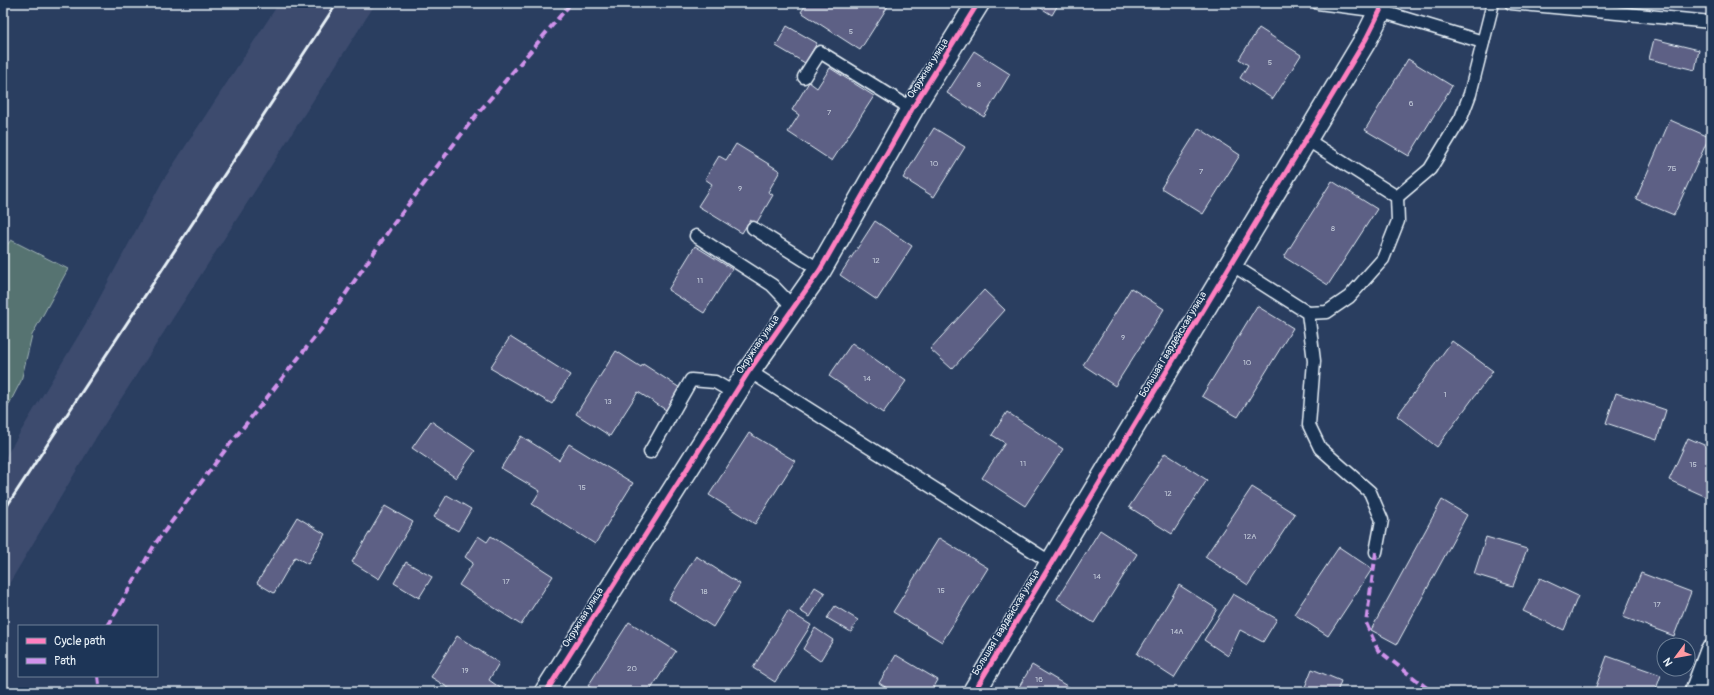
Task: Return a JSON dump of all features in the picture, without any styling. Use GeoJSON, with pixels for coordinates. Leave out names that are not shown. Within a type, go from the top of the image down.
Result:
{"type":"FeatureCollection","features":[{"type":"Feature","properties":{"kind":"street","name":"Окружная улица"},"geometry":{"type":"LineString","coordinates":[[546,692],[734,393],[820,270],[912,109],[978,3]]}},
{"type":"Feature","properties":{"kind":"street","name":"Большая Гвардейская улица"},"geometry":{"type":"LineString","coordinates":[[974,692],[1050,562],[1306,139],[1366,38],[1381,7]]}},
{"type":"Feature","properties":{"kind":"street"},"geometry":{"type":"LineString","coordinates":[[1696,692],[1711,652]]}},
{"type":"Feature","properties":{"kind":"lane"},"geometry":{"type":"LineString","coordinates":[[1318,3],[1381,7],[1483,42]]}},
{"type":"Feature","properties":{"kind":"lane"},"geometry":{"type":"LineString","coordinates":[[1397,197],[1430,169],[1460,118],[1470,94],[1493,3]]}},
{"type":"Feature","properties":{"kind":"lane"},"geometry":{"type":"LineString","coordinates":[[1511,3],[1711,22]]}},
{"type":"Feature","properties":{"kind":"lane"},"geometry":{"type":"LineString","coordinates":[[804,77],[820,52],[912,109]]}},
{"type":"Feature","properties":{"kind":"lane"},"geometry":{"type":"LineString","coordinates":[[1306,139],[1397,197]]}},
{"type":"Feature","properties":{"kind":"lane"},"geometry":{"type":"LineString","coordinates":[[1231,264],[1308,313],[1327,312],[1349,297],[1383,259],[1398,221],[1397,197]]}},
{"type":"Feature","properties":{"kind":"lane"},"geometry":{"type":"LineString","coordinates":[[753,228],[820,270]]}},
{"type":"Feature","properties":{"kind":"lane"},"geometry":{"type":"LineString","coordinates":[[696,236],[772,285],[793,307]]}},
{"type":"Feature","properties":{"kind":"lane"},"geometry":{"type":"LineString","coordinates":[[1308,313],[1314,361],[1309,425],[1320,448],[1370,492],[1382,520],[1376,552]]}},
{"type":"Feature","properties":{"kind":"lane"},"geometry":{"type":"LineString","coordinates":[[749,371],[1050,562]]}},
{"type":"Feature","properties":{"kind":"lane"},"geometry":{"type":"LineString","coordinates":[[650,452],[691,380],[714,382],[734,393]]}},
{"type":"Feature","properties":{"kind":"shaded area"},"geometry":{"type":"Polygon","coordinates":[[[279,3],[376,3],[97,436],[3,594],[3,461],[86,323],[162,182],[279,3]]]}},
{"type":"Feature","properties":{"kind":"green space"},"geometry":{"type":"Polygon","coordinates":[[[11,240],[68,269],[32,335],[21,381],[3,416],[3,250],[11,240]]]}},
{"type":"Feature","properties":{"kind":"building"},"geometry":{"type":"Polygon","coordinates":[[[807,3],[890,3],[860,50],[801,12],[807,3]]]}},
{"type":"Feature","properties":{"kind":"building"},"geometry":{"type":"Polygon","coordinates":[[[1033,3],[1059,3],[1052,15],[1033,3]]]}},
{"type":"Feature","properties":{"kind":"building"},"geometry":{"type":"Polygon","coordinates":[[[787,26],[817,43],[805,63],[776,46],[787,26]]]}},
{"type":"Feature","properties":{"kind":"building"},"geometry":{"type":"Polygon","coordinates":[[[1259,28],[1301,55],[1273,99],[1240,78],[1248,65],[1239,59],[1259,28]]]}},
{"type":"Feature","properties":{"kind":"building"},"geometry":{"type":"Polygon","coordinates":[[[1654,39],[1699,50],[1695,70],[1649,59],[1654,39]]]}},
{"type":"Feature","properties":{"kind":"building"},"geometry":{"type":"Polygon","coordinates":[[[974,51],[1010,74],[984,117],[947,93],[974,51]]]}},
{"type":"Feature","properties":{"kind":"building"},"geometry":{"type":"Polygon","coordinates":[[[1408,59],[1452,86],[1409,156],[1365,130],[1408,59]]]}},
{"type":"Feature","properties":{"kind":"building"},"geometry":{"type":"Polygon","coordinates":[[[830,68],[874,96],[832,161],[788,132],[799,115],[792,110],[809,82],[817,88],[830,68]]]}},
{"type":"Feature","properties":{"kind":"building"},"geometry":{"type":"Polygon","coordinates":[[[1670,120],[1709,137],[1674,215],[1636,199],[1670,120]]]}},
{"type":"Feature","properties":{"kind":"building"},"geometry":{"type":"Polygon","coordinates":[[[934,128],[965,147],[934,197],[903,178],[934,128]]]}},
{"type":"Feature","properties":{"kind":"building"},"geometry":{"type":"Polygon","coordinates":[[[1199,128],[1240,155],[1203,214],[1161,188],[1199,128]]]}},
{"type":"Feature","properties":{"kind":"building"},"geometry":{"type":"Polygon","coordinates":[[[736,144],[780,171],[768,192],[773,195],[756,224],[750,220],[742,233],[698,206],[712,184],[705,179],[719,156],[726,160],[736,144]]]}},
{"type":"Feature","properties":{"kind":"building"},"geometry":{"type":"Polygon","coordinates":[[[1332,181],[1377,209],[1328,285],[1284,257],[1332,181]]]}},
{"type":"Feature","properties":{"kind":"building"},"geometry":{"type":"Polygon","coordinates":[[[875,221],[912,246],[877,300],[840,275],[875,221]]]}},
{"type":"Feature","properties":{"kind":"building"},"geometry":{"type":"Polygon","coordinates":[[[695,246],[732,269],[704,313],[668,290],[695,246]]]}},
{"type":"Feature","properties":{"kind":"building"},"geometry":{"type":"Polygon","coordinates":[[[1131,288],[1164,309],[1115,386],[1083,365],[1131,288]]]}},
{"type":"Feature","properties":{"kind":"building"},"geometry":{"type":"Polygon","coordinates":[[[984,290],[1005,310],[952,369],[930,349],[984,290]]]}},
{"type":"Feature","properties":{"kind":"building"},"geometry":{"type":"Polygon","coordinates":[[[1257,306],[1293,328],[1238,417],[1202,396],[1257,306]]]}},
{"type":"Feature","properties":{"kind":"building"},"geometry":{"type":"Polygon","coordinates":[[[510,337],[570,375],[552,404],[490,368],[510,337]]]}},
{"type":"Feature","properties":{"kind":"building"},"geometry":{"type":"Polygon","coordinates":[[[1452,341],[1493,371],[1437,447],[1397,416],[1452,341]]]}},
{"type":"Feature","properties":{"kind":"building"},"geometry":{"type":"Polygon","coordinates":[[[852,343],[906,381],[883,413],[829,376],[852,343]]]}},
{"type":"Feature","properties":{"kind":"building"},"geometry":{"type":"Polygon","coordinates":[[[616,351],[641,367],[643,364],[680,388],[666,410],[638,392],[610,436],[576,414],[616,351]]]}},
{"type":"Feature","properties":{"kind":"building"},"geometry":{"type":"Polygon","coordinates":[[[1616,393],[1666,410],[1657,440],[1606,423],[1616,393]]]}},
{"type":"Feature","properties":{"kind":"building"},"geometry":{"type":"Polygon","coordinates":[[[1007,412],[1063,449],[1025,506],[982,478],[1005,443],[992,435],[1007,412]]]}},
{"type":"Feature","properties":{"kind":"building"},"geometry":{"type":"Polygon","coordinates":[[[431,421],[475,451],[456,478],[412,448],[431,421]]]}},
{"type":"Feature","properties":{"kind":"building"},"geometry":{"type":"Polygon","coordinates":[[[749,433],[795,461],[755,524],[709,495],[749,433]]]}},
{"type":"Feature","properties":{"kind":"building"},"geometry":{"type":"Polygon","coordinates":[[[521,436],[559,460],[569,444],[633,483],[595,544],[532,504],[540,491],[501,468],[521,436]]]}},
{"type":"Feature","properties":{"kind":"building"},"geometry":{"type":"Polygon","coordinates":[[[1688,438],[1711,448],[1711,499],[1669,480],[1688,438]]]}},
{"type":"Feature","properties":{"kind":"building"},"geometry":{"type":"Polygon","coordinates":[[[1165,453],[1207,480],[1172,534],[1129,507],[1165,453]]]}},
{"type":"Feature","properties":{"kind":"building"},"geometry":{"type":"Polygon","coordinates":[[[1252,487],[1295,514],[1248,585],[1205,557],[1252,487]]]}},
{"type":"Feature","properties":{"kind":"building"},"geometry":{"type":"Polygon","coordinates":[[[447,495],[471,509],[458,531],[434,517],[447,495]]]}},
{"type":"Feature","properties":{"kind":"building"},"geometry":{"type":"Polygon","coordinates":[[[1442,500],[1467,515],[1397,644],[1371,630],[1442,500]]]}},
{"type":"Feature","properties":{"kind":"building"},"geometry":{"type":"Polygon","coordinates":[[[385,506],[413,522],[379,579],[352,562],[385,506]]]}},
{"type":"Feature","properties":{"kind":"building"},"geometry":{"type":"Polygon","coordinates":[[[297,517],[325,534],[308,564],[295,557],[274,593],[257,583],[297,517]]]}},
{"type":"Feature","properties":{"kind":"building"},"geometry":{"type":"Polygon","coordinates":[[[1100,530],[1137,554],[1094,623],[1057,599],[1100,530]]]}},
{"type":"Feature","properties":{"kind":"building"},"geometry":{"type":"Polygon","coordinates":[[[478,536],[487,542],[491,536],[553,576],[521,625],[459,585],[473,563],[465,557],[478,536]]]}},
{"type":"Feature","properties":{"kind":"building"},"geometry":{"type":"Polygon","coordinates":[[[1486,537],[1527,549],[1513,586],[1474,574],[1486,537]]]}},
{"type":"Feature","properties":{"kind":"building"},"geometry":{"type":"Polygon","coordinates":[[[939,538],[988,568],[942,642],[893,612],[939,538]]]}},
{"type":"Feature","properties":{"kind":"building"},"geometry":{"type":"Polygon","coordinates":[[[1339,547],[1372,569],[1328,636],[1294,614],[1339,547]]]}},
{"type":"Feature","properties":{"kind":"building"},"geometry":{"type":"Polygon","coordinates":[[[696,556],[740,584],[713,627],[669,599],[696,556]]]}},
{"type":"Feature","properties":{"kind":"building"},"geometry":{"type":"Polygon","coordinates":[[[406,562],[432,577],[419,598],[394,583],[406,562]]]}},
{"type":"Feature","properties":{"kind":"building"},"geometry":{"type":"Polygon","coordinates":[[[1641,573],[1691,592],[1674,636],[1623,617],[1641,573]]]}},
{"type":"Feature","properties":{"kind":"building"},"geometry":{"type":"Polygon","coordinates":[[[1540,578],[1578,596],[1564,630],[1523,611],[1540,578]]]}},
{"type":"Feature","properties":{"kind":"building"},"geometry":{"type":"Polygon","coordinates":[[[1179,585],[1217,609],[1174,678],[1137,654],[1179,585]]]}},
{"type":"Feature","properties":{"kind":"building"},"geometry":{"type":"Polygon","coordinates":[[[815,587],[825,593],[810,617],[800,611],[815,587]]]}},
{"type":"Feature","properties":{"kind":"building"},"geometry":{"type":"Polygon","coordinates":[[[1233,594],[1277,619],[1263,642],[1240,630],[1228,656],[1204,640],[1233,594]]]}},
{"type":"Feature","properties":{"kind":"building"},"geometry":{"type":"Polygon","coordinates":[[[835,606],[858,620],[851,632],[827,618],[835,606]]]}},
{"type":"Feature","properties":{"kind":"building"},"geometry":{"type":"Polygon","coordinates":[[[788,611],[811,625],[775,682],[753,668],[788,611]]]}},
{"type":"Feature","properties":{"kind":"building"},"geometry":{"type":"Polygon","coordinates":[[[629,622],[676,651],[649,692],[599,692],[588,686],[629,622]]]}},
{"type":"Feature","properties":{"kind":"building"},"geometry":{"type":"Polygon","coordinates":[[[815,628],[833,640],[820,661],[803,649],[815,628]]]}},
{"type":"Feature","properties":{"kind":"building"},"geometry":{"type":"Polygon","coordinates":[[[457,636],[499,663],[489,680],[506,692],[455,692],[431,677],[457,636]]]}},
{"type":"Feature","properties":{"kind":"building"},"geometry":{"type":"Polygon","coordinates":[[[896,655],[938,680],[931,692],[893,692],[879,683],[896,655]]]}},
{"type":"Feature","properties":{"kind":"building"},"geometry":{"type":"Polygon","coordinates":[[[1607,656],[1656,673],[1656,677],[1660,677],[1655,692],[1594,692],[1607,656]]]}},
{"type":"Feature","properties":{"kind":"building"},"geometry":{"type":"Polygon","coordinates":[[[1032,665],[1077,692],[1016,692],[1032,665]]]}},
{"type":"Feature","properties":{"kind":"building"},"geometry":{"type":"Polygon","coordinates":[[[1312,669],[1341,681],[1337,692],[1303,692],[1312,669]]]}},
{"type":"Feature","properties":{"kind":"railway"},"geometry":{"type":"LineString","coordinates":[[3,512],[337,3]]}},
{"type":"Feature","properties":{"kind":"marked path"},"geometry":{"type":"LineString","coordinates":[[109,625],[155,544],[226,449],[323,327],[392,226],[473,119],[570,3]]}},
{"type":"Feature","properties":{"kind":"marked path"},"geometry":{"type":"LineString","coordinates":[[1376,552],[1366,623],[1378,650],[1428,689],[1428,692]]}},
{"type":"Feature","properties":{"kind":"marked path"},"geometry":{"type":"LineString","coordinates":[[98,677],[100,692]]}},
{"type":"Feature","properties":{"kind":"cycle path"},"geometry":{"type":"LineString","coordinates":[[546,692],[749,371],[820,270],[912,109],[978,3]]}},
{"type":"Feature","properties":{"kind":"cycle path"},"geometry":{"type":"LineString","coordinates":[[974,692],[1366,39],[1380,11],[1382,3]]}}]}
